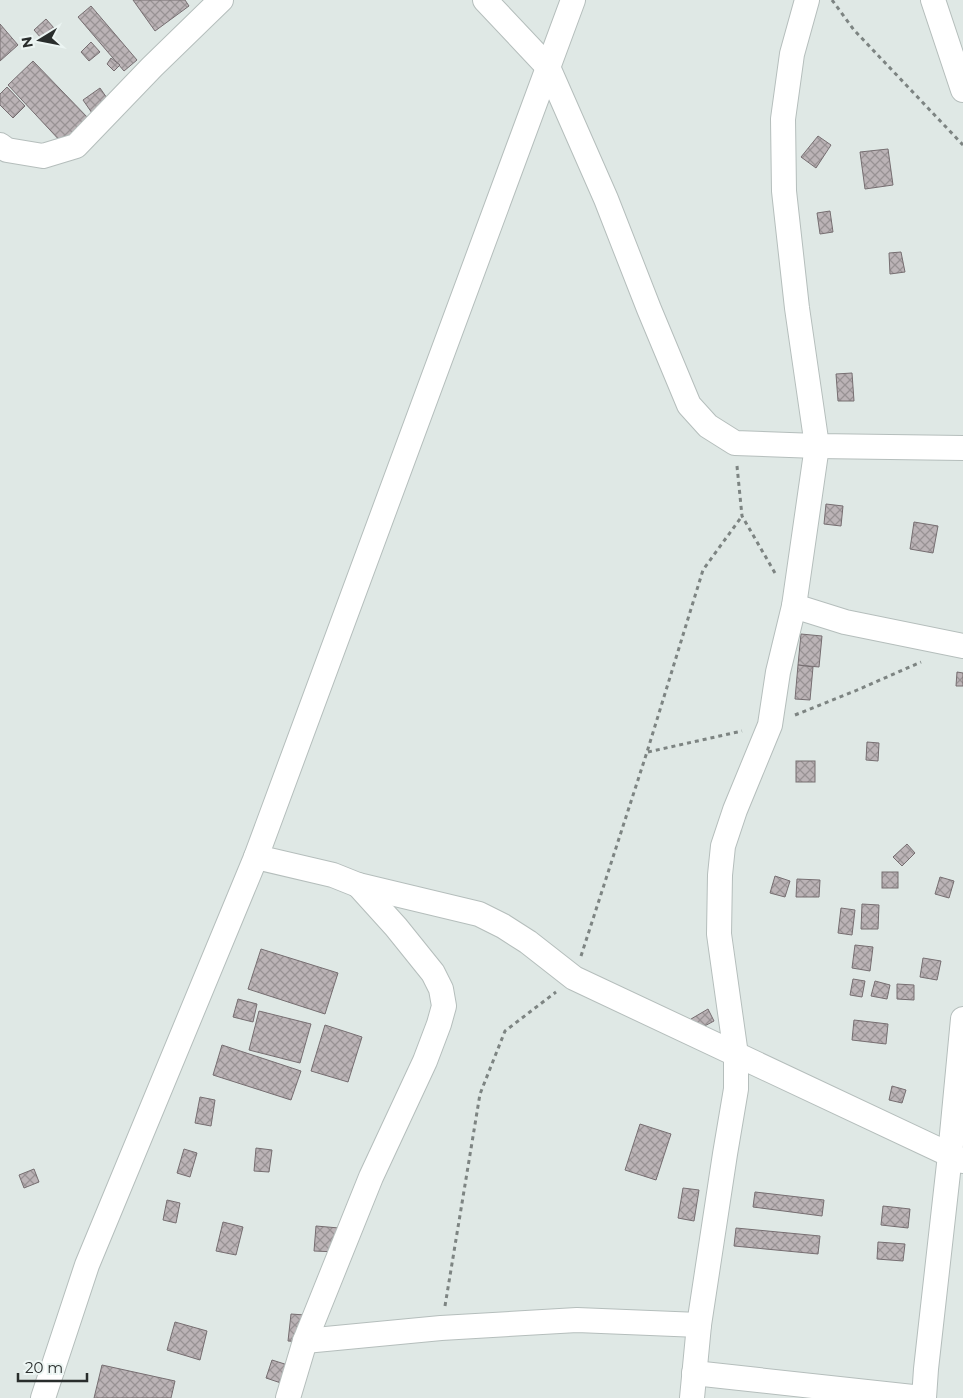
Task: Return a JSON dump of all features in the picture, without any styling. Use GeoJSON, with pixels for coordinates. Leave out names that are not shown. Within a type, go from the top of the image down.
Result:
{"type":"FeatureCollection","features":[{"type":"Feature","properties":{"kind":"street"},"geometry":{"type":"LineString","coordinates":[[0,145],[7,150],[43,156],[76,146],[152,67],[222,0]]}},
{"type":"Feature","properties":{"kind":"street"},"geometry":{"type":"LineString","coordinates":[[484,0],[548,67],[606,199],[689,405],[708,426],[735,443],[963,448]]}},
{"type":"Feature","properties":{"kind":"street"},"geometry":{"type":"LineString","coordinates":[[43,1398],[88,1264],[256,857],[573,0]]}},
{"type":"Feature","properties":{"kind":"street"},"geometry":{"type":"LineString","coordinates":[[692,1398],[699,1325],[736,1089],[736,1054],[719,934],[720,875],[723,846],[735,810],[770,725],[778,672],[794,606],[817,446],[797,308],[784,191],[783,119],[792,54],[808,0]]}},
{"type":"Feature","properties":{"kind":"street"},"geometry":{"type":"LineString","coordinates":[[933,0],[960,75]]}},
{"type":"Feature","properties":{"kind":"street"},"geometry":{"type":"LineString","coordinates":[[794,606],[845,622],[963,646]]}},
{"type":"Feature","properties":{"kind":"street"},"geometry":{"type":"LineString","coordinates":[[256,857],[333,875],[358,885],[479,914],[516,934],[574,978],[957,1158]]}},
{"type":"Feature","properties":{"kind":"street"},"geometry":{"type":"LineString","coordinates":[[288,1398],[304,1341],[371,1177],[425,1061],[444,1006],[441,989],[433,973],[396,927],[358,885]]}},
{"type":"Feature","properties":{"kind":"street"},"geometry":{"type":"LineString","coordinates":[[694,1373],[923,1398],[957,1158],[963,1019]]}},
{"type":"Feature","properties":{"kind":"street"},"geometry":{"type":"LineString","coordinates":[[304,1341],[442,1328],[577,1320],[699,1325]]}},
{"type":"Feature","properties":{"kind":"path"},"geometry":{"type":"LineString","coordinates":[[832,0],[854,30],[963,145]]}},
{"type":"Feature","properties":{"kind":"path"},"geometry":{"type":"LineString","coordinates":[[735,443],[742,516],[775,574]]}},
{"type":"Feature","properties":{"kind":"path"},"geometry":{"type":"LineString","coordinates":[[442,1328],[480,1094],[505,1032],[574,978],[703,570],[742,516]]}},
{"type":"Feature","properties":{"kind":"path"},"geometry":{"type":"LineString","coordinates":[[647,752],[770,725],[926,660]]}},
{"type":"Feature","properties":{"kind":"building"},"geometry":{"type":"Polygon","coordinates":[[[133,0],[185,0],[189,6],[155,31],[133,0]]]}},
{"type":"Feature","properties":{"kind":"building"},"geometry":{"type":"Polygon","coordinates":[[[91,6],[137,60],[124,71],[78,17],[91,6]]]}},
{"type":"Feature","properties":{"kind":"building"},"geometry":{"type":"Polygon","coordinates":[[[46,19],[54,28],[42,39],[34,30],[46,19]]]}},
{"type":"Feature","properties":{"kind":"building"},"geometry":{"type":"Polygon","coordinates":[[[0,24],[18,45],[0,61],[0,24]]]}},
{"type":"Feature","properties":{"kind":"building"},"geometry":{"type":"Polygon","coordinates":[[[91,42],[100,52],[89,61],[81,52],[91,42]]]}},
{"type":"Feature","properties":{"kind":"building"},"geometry":{"type":"Polygon","coordinates":[[[111,58],[120,65],[114,71],[107,64],[111,58]]]}},
{"type":"Feature","properties":{"kind":"building"},"geometry":{"type":"Polygon","coordinates":[[[33,61],[89,119],[63,144],[8,85],[33,61]]]}},
{"type":"Feature","properties":{"kind":"building"},"geometry":{"type":"Polygon","coordinates":[[[7,87],[25,106],[13,118],[0,105],[0,94],[7,87]]]}},
{"type":"Feature","properties":{"kind":"building"},"geometry":{"type":"Polygon","coordinates":[[[100,88],[109,101],[92,113],[83,100],[100,88]]]}},
{"type":"Feature","properties":{"kind":"building"},"geometry":{"type":"Polygon","coordinates":[[[818,136],[831,145],[816,168],[801,157],[818,136]]]}},
{"type":"Feature","properties":{"kind":"building"},"geometry":{"type":"Polygon","coordinates":[[[888,149],[893,185],[865,189],[860,152],[888,149]]]}},
{"type":"Feature","properties":{"kind":"building"},"geometry":{"type":"Polygon","coordinates":[[[830,211],[833,232],[820,234],[817,213],[830,211]]]}},
{"type":"Feature","properties":{"kind":"building"},"geometry":{"type":"Polygon","coordinates":[[[901,252],[905,272],[890,274],[889,253],[901,252]]]}},
{"type":"Feature","properties":{"kind":"building"},"geometry":{"type":"Polygon","coordinates":[[[852,373],[854,401],[838,401],[836,374],[852,373]]]}},
{"type":"Feature","properties":{"kind":"building"},"geometry":{"type":"Polygon","coordinates":[[[826,504],[843,506],[841,526],[824,524],[826,504]]]}},
{"type":"Feature","properties":{"kind":"building"},"geometry":{"type":"Polygon","coordinates":[[[914,522],[938,526],[933,553],[910,549],[914,522]]]}},
{"type":"Feature","properties":{"kind":"building"},"geometry":{"type":"Polygon","coordinates":[[[801,634],[822,636],[819,667],[798,665],[801,634]]]}},
{"type":"Feature","properties":{"kind":"building"},"geometry":{"type":"Polygon","coordinates":[[[798,665],[813,667],[810,700],[795,699],[798,665]]]}},
{"type":"Feature","properties":{"kind":"building"},"geometry":{"type":"Polygon","coordinates":[[[957,672],[963,673],[963,686],[956,686],[957,672]]]}},
{"type":"Feature","properties":{"kind":"building"},"geometry":{"type":"Polygon","coordinates":[[[867,742],[879,743],[878,761],[866,760],[867,742]]]}},
{"type":"Feature","properties":{"kind":"building"},"geometry":{"type":"Polygon","coordinates":[[[796,761],[815,761],[815,782],[796,782],[796,761]]]}},
{"type":"Feature","properties":{"kind":"building"},"geometry":{"type":"Polygon","coordinates":[[[907,844],[915,853],[902,866],[893,857],[907,844]]]}},
{"type":"Feature","properties":{"kind":"building"},"geometry":{"type":"Polygon","coordinates":[[[882,872],[898,872],[898,888],[882,888],[882,872]]]}},
{"type":"Feature","properties":{"kind":"building"},"geometry":{"type":"Polygon","coordinates":[[[775,876],[790,881],[785,897],[770,893],[775,876]]]}},
{"type":"Feature","properties":{"kind":"building"},"geometry":{"type":"Polygon","coordinates":[[[940,877],[954,881],[949,898],[935,894],[940,877]]]}},
{"type":"Feature","properties":{"kind":"building"},"geometry":{"type":"Polygon","coordinates":[[[797,879],[820,880],[819,897],[796,897],[797,879]]]}},
{"type":"Feature","properties":{"kind":"building"},"geometry":{"type":"Polygon","coordinates":[[[862,904],[879,905],[878,929],[861,929],[862,904]]]}},
{"type":"Feature","properties":{"kind":"building"},"geometry":{"type":"Polygon","coordinates":[[[841,908],[855,910],[852,935],[838,933],[841,908]]]}},
{"type":"Feature","properties":{"kind":"building"},"geometry":{"type":"Polygon","coordinates":[[[855,945],[873,947],[870,971],[852,968],[855,945]]]}},
{"type":"Feature","properties":{"kind":"building"},"geometry":{"type":"Polygon","coordinates":[[[261,949],[338,973],[325,1014],[248,989],[261,949]]]}},
{"type":"Feature","properties":{"kind":"building"},"geometry":{"type":"Polygon","coordinates":[[[923,958],[941,961],[937,980],[920,977],[923,958]]]}},
{"type":"Feature","properties":{"kind":"building"},"geometry":{"type":"Polygon","coordinates":[[[853,979],[865,981],[862,997],[850,995],[853,979]]]}},
{"type":"Feature","properties":{"kind":"building"},"geometry":{"type":"Polygon","coordinates":[[[875,981],[890,985],[887,999],[871,996],[875,981]]]}},
{"type":"Feature","properties":{"kind":"building"},"geometry":{"type":"Polygon","coordinates":[[[897,984],[914,985],[914,1000],[897,999],[897,984]]]}},
{"type":"Feature","properties":{"kind":"building"},"geometry":{"type":"Polygon","coordinates":[[[238,999],[257,1004],[253,1022],[233,1017],[238,999]]]}},
{"type":"Feature","properties":{"kind":"building"},"geometry":{"type":"Polygon","coordinates":[[[708,1009],[714,1021],[697,1030],[691,1019],[708,1009]]]}},
{"type":"Feature","properties":{"kind":"building"},"geometry":{"type":"Polygon","coordinates":[[[259,1011],[311,1024],[300,1063],[249,1050],[259,1011]]]}},
{"type":"Feature","properties":{"kind":"building"},"geometry":{"type":"Polygon","coordinates":[[[854,1020],[888,1024],[886,1044],[852,1040],[854,1020]]]}},
{"type":"Feature","properties":{"kind":"building"},"geometry":{"type":"Polygon","coordinates":[[[325,1025],[362,1037],[348,1082],[311,1071],[325,1025]]]}},
{"type":"Feature","properties":{"kind":"building"},"geometry":{"type":"Polygon","coordinates":[[[222,1045],[301,1071],[291,1100],[213,1075],[222,1045]]]}},
{"type":"Feature","properties":{"kind":"building"},"geometry":{"type":"Polygon","coordinates":[[[892,1086],[906,1090],[902,1103],[889,1100],[892,1086]]]}},
{"type":"Feature","properties":{"kind":"building"},"geometry":{"type":"Polygon","coordinates":[[[200,1097],[215,1100],[211,1126],[195,1123],[200,1097]]]}},
{"type":"Feature","properties":{"kind":"building"},"geometry":{"type":"Polygon","coordinates":[[[640,1124],[671,1134],[656,1180],[625,1170],[640,1124]]]}},
{"type":"Feature","properties":{"kind":"building"},"geometry":{"type":"Polygon","coordinates":[[[256,1148],[272,1150],[269,1172],[254,1171],[256,1148]]]}},
{"type":"Feature","properties":{"kind":"building"},"geometry":{"type":"Polygon","coordinates":[[[184,1149],[197,1153],[190,1177],[177,1173],[184,1149]]]}},
{"type":"Feature","properties":{"kind":"building"},"geometry":{"type":"Polygon","coordinates":[[[34,1169],[39,1182],[24,1188],[19,1175],[34,1169]]]}},
{"type":"Feature","properties":{"kind":"building"},"geometry":{"type":"Polygon","coordinates":[[[683,1188],[699,1190],[694,1221],[678,1218],[683,1188]]]}},
{"type":"Feature","properties":{"kind":"building"},"geometry":{"type":"Polygon","coordinates":[[[755,1192],[824,1200],[822,1216],[753,1207],[755,1192]]]}},
{"type":"Feature","properties":{"kind":"building"},"geometry":{"type":"Polygon","coordinates":[[[167,1200],[180,1203],[176,1223],[163,1220],[167,1200]]]}},
{"type":"Feature","properties":{"kind":"building"},"geometry":{"type":"Polygon","coordinates":[[[883,1206],[910,1209],[908,1228],[881,1225],[883,1206]]]}},
{"type":"Feature","properties":{"kind":"building"},"geometry":{"type":"Polygon","coordinates":[[[223,1222],[243,1227],[236,1255],[216,1251],[223,1222]]]}},
{"type":"Feature","properties":{"kind":"building"},"geometry":{"type":"Polygon","coordinates":[[[316,1226],[339,1228],[337,1252],[314,1251],[316,1226]]]}},
{"type":"Feature","properties":{"kind":"building"},"geometry":{"type":"Polygon","coordinates":[[[736,1228],[820,1236],[818,1254],[734,1246],[736,1228]]]}},
{"type":"Feature","properties":{"kind":"building"},"geometry":{"type":"Polygon","coordinates":[[[878,1242],[905,1244],[903,1261],[877,1259],[878,1242]]]}},
{"type":"Feature","properties":{"kind":"building"},"geometry":{"type":"Polygon","coordinates":[[[291,1314],[305,1315],[302,1342],[288,1341],[291,1314]]]}},
{"type":"Feature","properties":{"kind":"building"},"geometry":{"type":"Polygon","coordinates":[[[175,1322],[207,1331],[200,1360],[167,1350],[175,1322]]]}},
{"type":"Feature","properties":{"kind":"building"},"geometry":{"type":"Polygon","coordinates":[[[272,1360],[291,1366],[284,1384],[266,1378],[272,1360]]]}},
{"type":"Feature","properties":{"kind":"building"},"geometry":{"type":"Polygon","coordinates":[[[102,1365],[175,1381],[171,1398],[94,1398],[102,1365]]]}}]}
